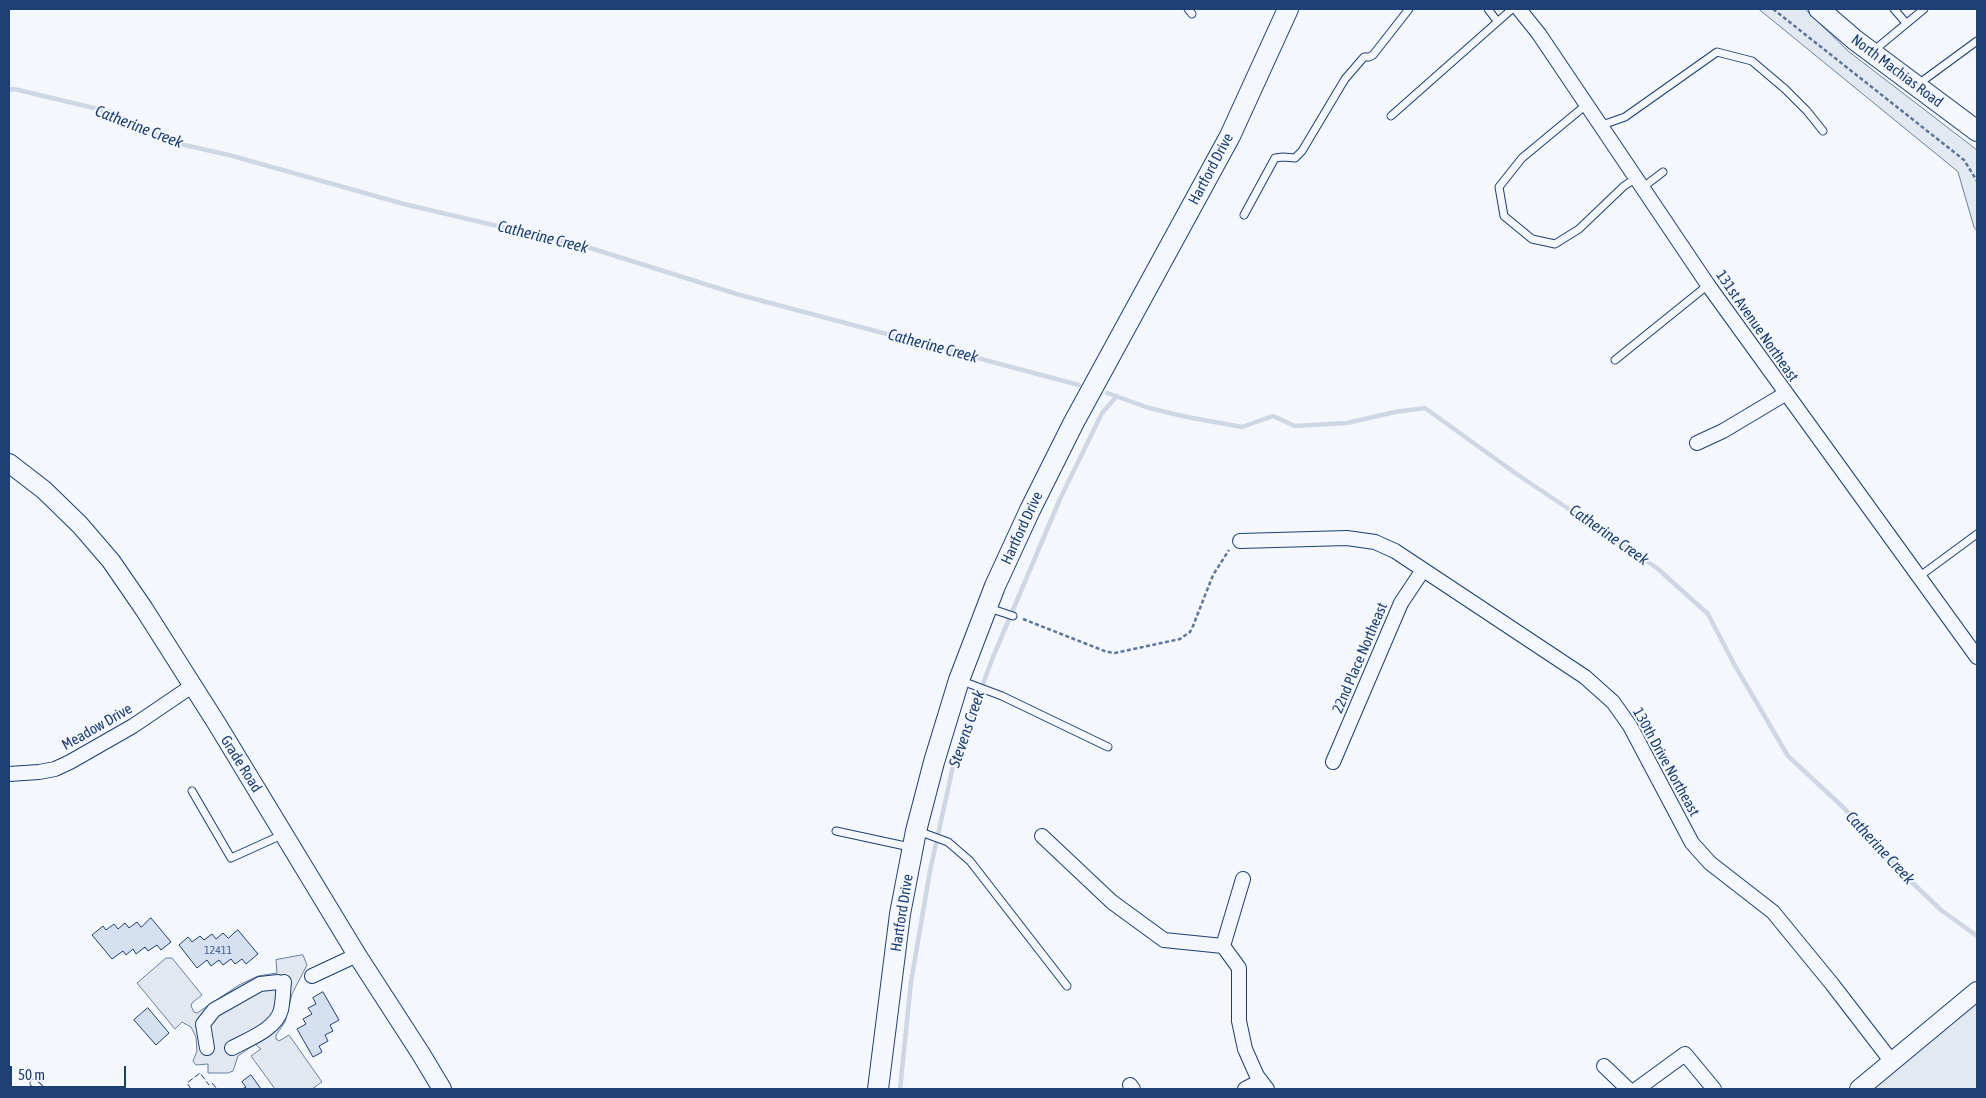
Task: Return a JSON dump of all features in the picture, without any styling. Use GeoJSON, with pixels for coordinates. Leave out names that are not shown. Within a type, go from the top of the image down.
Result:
{"type":"FeatureCollection","features":[{"type":"Feature","properties":{"kind":"main road","name":"Hartford Drive"},"geometry":{"type":"LineString","coordinates":[[878,1089],[900,914],[919,838],[934,762],[1030,510],[1079,414],[1230,136],[1288,9]]}},
{"type":"Feature","properties":{"kind":"main road","name":"North Machias Road"},"geometry":{"type":"LineString","coordinates":[[1819,9],[1977,132]]}},
{"type":"Feature","properties":{"kind":"street","name":"131st Avenue Northeast"},"geometry":{"type":"LineString","coordinates":[[1519,9],[1539,34],[1638,184],[1708,285],[1977,657]]}},
{"type":"Feature","properties":{"kind":"street"},"geometry":{"type":"LineString","coordinates":[[1697,443],[1723,431],[1786,394]]}},
{"type":"Feature","properties":{"kind":"street","name":"Grade Road"},"geometry":{"type":"LineString","coordinates":[[9,463],[44,490],[80,525],[111,560],[144,609],[284,834],[356,955],[442,1089]]}},
{"type":"Feature","properties":{"kind":"street","name":"130th Drive Northeast"},"geometry":{"type":"LineString","coordinates":[[1240,541],[1288,538],[1347,538],[1375,542],[1395,551],[1585,677],[1613,702],[1630,726],[1692,843],[1710,863],[1773,912],[1892,1062]]}},
{"type":"Feature","properties":{"kind":"street","name":"22nd Place Northeast"},"geometry":{"type":"LineString","coordinates":[[1333,762],[1401,603],[1423,570]]}},
{"type":"Feature","properties":{"kind":"street","name":"Meadow Drive"},"geometry":{"type":"LineString","coordinates":[[9,774],[39,772],[70,762],[133,726],[192,686]]}},
{"type":"Feature","properties":{"kind":"street"},"geometry":{"type":"LineString","coordinates":[[1042,836],[1112,902],[1164,940],[1223,946],[1239,968],[1239,1020],[1245,1049],[1264,1085],[1245,1089]]}},
{"type":"Feature","properties":{"kind":"street"},"geometry":{"type":"LineString","coordinates":[[1223,946],[1244,879]]}},
{"type":"Feature","properties":{"kind":"street"},"geometry":{"type":"LineString","coordinates":[[312,976],[356,955]]}},
{"type":"Feature","properties":{"kind":"street"},"geometry":{"type":"LineString","coordinates":[[207,1048],[203,1024],[214,1010],[260,984],[281,982],[281,1011],[274,1022],[262,1032],[232,1048]]}},
{"type":"Feature","properties":{"kind":"street"},"geometry":{"type":"LineString","coordinates":[[1858,1089],[1977,991]]}},
{"type":"Feature","properties":{"kind":"street"},"geometry":{"type":"LineString","coordinates":[[1637,1089],[1685,1054],[1714,1089]]}},
{"type":"Feature","properties":{"kind":"street"},"geometry":{"type":"LineString","coordinates":[[1604,1066],[1628,1089]]}},
{"type":"Feature","properties":{"kind":"lane"},"geometry":{"type":"LineString","coordinates":[[1244,215],[1275,158],[1283,156],[1295,158],[1302,151],[1345,79],[1364,57],[1374,55],[1408,9]]}},
{"type":"Feature","properties":{"kind":"lane"},"geometry":{"type":"LineString","coordinates":[[1488,9],[1497,21]]}},
{"type":"Feature","properties":{"kind":"lane"},"geometry":{"type":"LineString","coordinates":[[1391,116],[1512,9]]}},
{"type":"Feature","properties":{"kind":"lane"},"geometry":{"type":"LineString","coordinates":[[1894,9],[1906,23]]}},
{"type":"Feature","properties":{"kind":"lane"},"geometry":{"type":"LineString","coordinates":[[1872,52],[1924,9]]}},
{"type":"Feature","properties":{"kind":"lane"},"geometry":{"type":"LineString","coordinates":[[1916,86],[1977,41]]}},
{"type":"Feature","properties":{"kind":"lane"},"geometry":{"type":"LineString","coordinates":[[1598,124],[1626,117],[1717,52],[1752,61],[1785,89],[1807,111],[1823,132]]}},
{"type":"Feature","properties":{"kind":"lane"},"geometry":{"type":"LineString","coordinates":[[1586,105],[1522,158],[1499,187],[1504,216],[1532,239],[1555,244],[1579,229],[1624,186],[1638,184],[1663,172]]}},
{"type":"Feature","properties":{"kind":"lane"},"geometry":{"type":"LineString","coordinates":[[1615,360],[1708,285]]}},
{"type":"Feature","properties":{"kind":"lane"},"geometry":{"type":"LineString","coordinates":[[1920,576],[1977,534]]}},
{"type":"Feature","properties":{"kind":"lane"},"geometry":{"type":"LineString","coordinates":[[993,609],[1013,616]]}},
{"type":"Feature","properties":{"kind":"lane"},"geometry":{"type":"LineString","coordinates":[[965,682],[991,692],[1108,748]]}},
{"type":"Feature","properties":{"kind":"lane"},"geometry":{"type":"LineString","coordinates":[[192,791],[231,858],[284,834]]}},
{"type":"Feature","properties":{"kind":"lane"},"geometry":{"type":"LineString","coordinates":[[836,831],[948,842],[970,861],[1067,986]]}},
{"type":"Feature","properties":{"kind":"path"},"geometry":{"type":"LineString","coordinates":[[1773,9],[1964,160],[1977,181]]}},
{"type":"Feature","properties":{"kind":"path"},"geometry":{"type":"LineString","coordinates":[[1013,616],[1115,654],[1180,639],[1186,636],[1193,626],[1214,575],[1225,554],[1240,541]]}},
{"type":"Feature","properties":{"kind":"shaded area"},"geometry":{"type":"Polygon","coordinates":[[[1759,9],[1805,9],[1848,51],[1977,150],[1977,231],[1974,227],[1958,172],[1759,9]]]}},
{"type":"Feature","properties":{"kind":"shaded area"},"geometry":{"type":"Polygon","coordinates":[[[303,955],[307,965],[292,994],[285,1022],[276,1035],[276,1039],[279,1041],[289,1035],[322,1082],[312,1089],[275,1089],[251,1056],[261,1049],[255,1044],[238,1056],[233,1071],[228,1073],[208,1073],[208,1064],[196,1065],[193,1061],[197,1051],[196,1037],[191,1027],[182,1022],[175,1029],[137,983],[166,958],[172,958],[202,995],[191,1006],[194,1012],[197,1013],[239,985],[258,976],[277,973],[276,960],[303,955]]]}},
{"type":"Feature","properties":{"kind":"shaded area"},"geometry":{"type":"Polygon","coordinates":[[[1977,1002],[1977,1089],[1871,1089],[1977,1002]]]}},
{"type":"Feature","properties":{"kind":"building"},"geometry":{"type":"Polygon","coordinates":[[[151,918],[171,942],[161,950],[157,945],[148,951],[145,947],[136,954],[133,949],[126,955],[123,951],[112,959],[92,935],[103,926],[106,930],[114,924],[118,929],[125,923],[129,928],[137,922],[141,927],[151,918]]]}},
{"type":"Feature","properties":{"kind":"building"},"geometry":{"type":"Polygon","coordinates":[[[238,930],[258,954],[246,964],[242,959],[235,964],[231,959],[223,965],[219,960],[211,966],[207,960],[197,968],[179,945],[188,937],[192,942],[200,936],[204,940],[212,934],[216,939],[223,933],[228,938],[238,930]]]}},
{"type":"Feature","properties":{"kind":"building"},"geometry":{"type":"Polygon","coordinates":[[[323,992],[339,1020],[330,1025],[333,1031],[325,1035],[328,1041],[319,1046],[322,1052],[313,1057],[297,1029],[306,1024],[303,1019],[312,1014],[308,1008],[316,1004],[313,998],[323,992]]]}},
{"type":"Feature","properties":{"kind":"building"},"geometry":{"type":"Polygon","coordinates":[[[148,1008],[169,1033],[156,1045],[134,1020],[148,1008]]]}},
{"type":"Feature","properties":{"kind":"building"},"geometry":{"type":"Polygon","coordinates":[[[251,1075],[261,1089],[242,1089],[246,1087],[242,1082],[251,1075]]]}},
{"type":"Feature","properties":{"kind":"waterway","name":"Catherine Creek"},"geometry":{"type":"LineString","coordinates":[[9,90],[14,89],[111,112],[171,142],[229,155],[404,204],[587,247],[740,295],[1079,385]]}},
{"type":"Feature","properties":{"kind":"waterway","name":"Catherine Creek"},"geometry":{"type":"LineString","coordinates":[[1107,393],[1149,408],[1242,427],[1273,416],[1295,426],[1347,423],[1395,412],[1425,408],[1518,475],[1657,568],[1708,614],[1734,664],[1788,756],[1844,808],[1899,870],[1941,910],[1977,936]]}},
{"type":"Feature","properties":{"kind":"waterway","name":"Stevens Creek"},"geometry":{"type":"LineString","coordinates":[[900,1089],[911,982],[930,871],[954,762],[993,657],[1060,499],[1102,413],[1117,396]]}},
{"type":"Feature","properties":{"kind":"fence"},"geometry":{"type":"LineString","coordinates":[[191,1089],[187,1083],[200,1073],[209,1085]]}},
{"type":"Feature","properties":{"kind":"fence"},"geometry":{"type":"LineString","coordinates":[[212,1083],[217,1089]]}}]}
